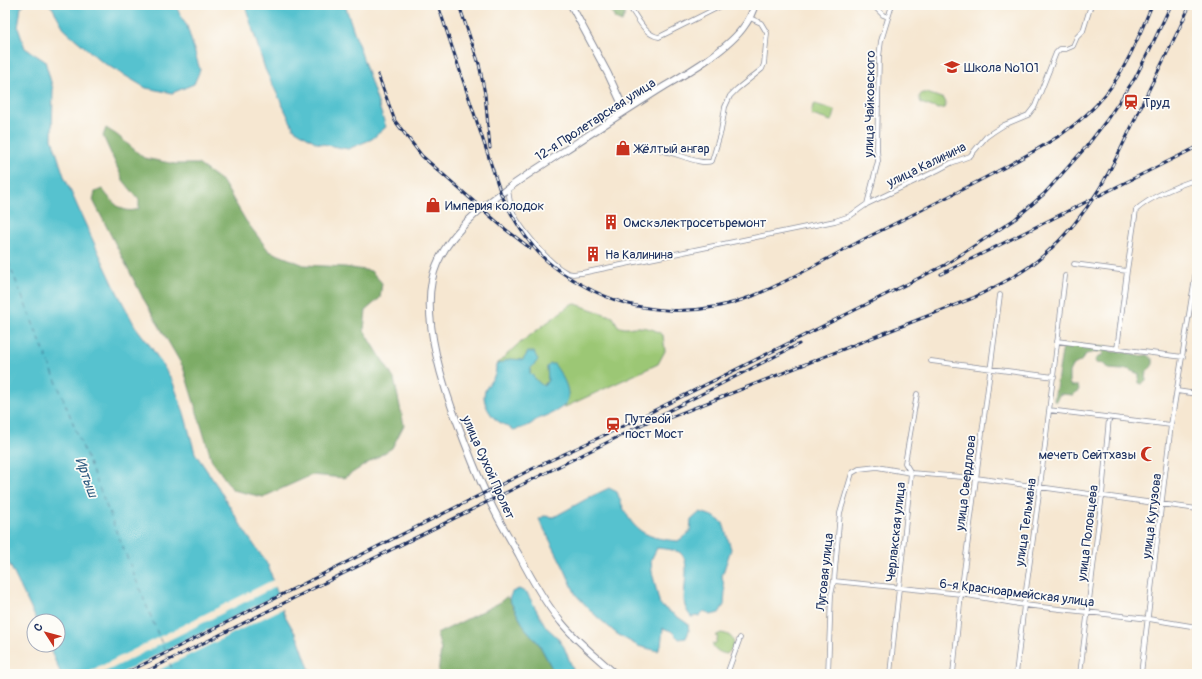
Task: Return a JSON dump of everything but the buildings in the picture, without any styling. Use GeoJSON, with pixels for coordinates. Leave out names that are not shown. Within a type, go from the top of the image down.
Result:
{"type":"FeatureCollection","features":[{"type":"Feature","properties":{"kind":"main road"},"geometry":{"type":"LineString","coordinates":[[571,5],[608,74],[625,111]]}},
{"type":"Feature","properties":{"kind":"main road","name":"12-я Пролетарская улица"},"geometry":{"type":"LineString","coordinates":[[452,239],[481,208],[625,111],[723,48],[741,31],[750,18],[755,5]]}},
{"type":"Feature","properties":{"kind":"main road","name":"улица Сухой Пролет"},"geometry":{"type":"LineString","coordinates":[[452,239],[437,262],[432,281],[430,301],[435,345],[454,415],[473,464],[493,508],[538,589],[562,624],[615,674]]}},
{"type":"Feature","properties":{"kind":"street"},"geometry":{"type":"LineString","coordinates":[[628,5],[645,29],[649,33],[659,37],[723,5]]}},
{"type":"Feature","properties":{"kind":"street"},"geometry":{"type":"LineString","coordinates":[[873,5],[883,15],[888,17]]}},
{"type":"Feature","properties":{"kind":"street","name":"улица Чайковского"},"geometry":{"type":"LineString","coordinates":[[867,204],[878,161],[879,57],[881,41],[892,5]]}},
{"type":"Feature","properties":{"kind":"street","name":"улица Калинина"},"geometry":{"type":"LineString","coordinates":[[508,189],[512,210],[521,226],[548,258],[570,274],[582,273],[835,221],[850,216],[867,204],[951,163],[970,156],[986,137],[993,132],[1004,125],[1028,115],[1035,106],[1056,53],[1060,49],[1066,49],[1073,46],[1083,31],[1091,5]]}},
{"type":"Feature","properties":{"kind":"street"},"geometry":{"type":"LineString","coordinates":[[662,151],[679,154],[690,159],[711,162],[714,159],[725,107],[730,96],[762,69],[764,64],[767,33],[761,23],[750,18]]}},
{"type":"Feature","properties":{"kind":"street"},"geometry":{"type":"LineString","coordinates":[[1118,349],[1136,210],[1142,205],[1183,184],[1197,179]]}},
{"type":"Feature","properties":{"kind":"street"},"geometry":{"type":"LineString","coordinates":[[1074,264],[1127,271]]}},
{"type":"Feature","properties":{"kind":"street","name":"улица Кутузова"},"geometry":{"type":"LineString","coordinates":[[1142,674],[1171,425],[1196,279],[1197,265]]}},
{"type":"Feature","properties":{"kind":"street","name":"улица Тельмана"},"geometry":{"type":"LineString","coordinates":[[1016,674],[1054,377],[1065,276]]}},
{"type":"Feature","properties":{"kind":"street","name":"улица Свердлова"},"geometry":{"type":"LineString","coordinates":[[953,674],[961,594],[1000,295]]}},
{"type":"Feature","properties":{"kind":"street"},"geometry":{"type":"LineString","coordinates":[[1057,341],[1183,357]]}},
{"type":"Feature","properties":{"kind":"street"},"geometry":{"type":"LineString","coordinates":[[931,361],[1054,377]]}},
{"type":"Feature","properties":{"kind":"street"},"geometry":{"type":"LineString","coordinates":[[1177,391],[1197,394]]}},
{"type":"Feature","properties":{"kind":"street","name":"Черлакская улица"},"geometry":{"type":"LineString","coordinates":[[890,674],[912,473],[905,463],[917,394]]}},
{"type":"Feature","properties":{"kind":"street"},"geometry":{"type":"LineString","coordinates":[[1049,410],[1171,425]]}},
{"type":"Feature","properties":{"kind":"street","name":"улица Половцева"},"geometry":{"type":"LineString","coordinates":[[1080,674],[1102,495],[1109,418]]}},
{"type":"Feature","properties":{"kind":"street","name":"Луговая улица"},"geometry":{"type":"LineString","coordinates":[[828,674],[831,595],[834,581],[840,513],[852,473],[860,469],[877,467],[912,473]]}},
{"type":"Feature","properties":{"kind":"street"},"geometry":{"type":"LineString","coordinates":[[912,473],[976,478],[1197,509]]}},
{"type":"Feature","properties":{"kind":"street","name":"6-я Красноармейская улица"},"geometry":{"type":"LineString","coordinates":[[834,581],[961,594],[1024,605],[1149,619],[1197,627]]}},
{"type":"Feature","properties":{"kind":"street"},"geometry":{"type":"LineString","coordinates":[[727,674],[740,638]]}},
{"type":"Feature","properties":{"kind":"green space"},"geometry":{"type":"Polygon","coordinates":[[[608,5],[624,5],[626,11],[622,22],[615,19],[608,5]]]}},
{"type":"Feature","properties":{"kind":"green space"},"geometry":{"type":"Polygon","coordinates":[[[922,93],[927,93],[944,99],[946,103],[944,108],[938,109],[921,103],[919,97],[922,93]]]}},
{"type":"Feature","properties":{"kind":"green space"},"geometry":{"type":"Polygon","coordinates":[[[815,104],[834,110],[835,112],[833,119],[831,121],[812,115],[811,113],[815,104]]]}},
{"type":"Feature","properties":{"kind":"green space"},"geometry":{"type":"Polygon","coordinates":[[[106,128],[117,135],[144,158],[175,164],[198,164],[223,182],[246,221],[269,251],[304,265],[345,267],[371,271],[382,283],[380,298],[366,310],[364,330],[394,379],[404,425],[392,448],[344,478],[312,475],[263,497],[233,490],[212,461],[183,367],[143,298],[93,200],[95,192],[102,189],[114,203],[122,209],[139,209],[139,200],[123,180],[103,136],[106,128]]]}},
{"type":"Feature","properties":{"kind":"green space"},"geometry":{"type":"Polygon","coordinates":[[[573,303],[613,317],[618,326],[621,327],[643,327],[657,331],[663,335],[665,351],[658,364],[563,408],[568,399],[547,367],[548,380],[543,386],[530,373],[530,369],[534,365],[515,359],[496,365],[516,346],[573,303]]]}},
{"type":"Feature","properties":{"kind":"green space"},"geometry":{"type":"Polygon","coordinates":[[[1063,346],[1106,347],[1112,352],[1125,352],[1137,356],[1148,355],[1152,359],[1153,363],[1147,371],[1146,380],[1142,384],[1139,383],[1138,373],[1128,369],[1108,369],[1104,364],[1096,363],[1095,360],[1103,354],[1102,351],[1086,354],[1081,361],[1072,366],[1069,372],[1069,383],[1071,386],[1078,386],[1079,390],[1073,395],[1060,394],[1055,402],[1054,400],[1063,346]]]}},
{"type":"Feature","properties":{"kind":"green space"},"geometry":{"type":"Polygon","coordinates":[[[506,597],[509,599],[525,628],[539,644],[555,674],[438,674],[441,649],[437,634],[499,603],[506,597]]]}},
{"type":"Feature","properties":{"kind":"green space"},"geometry":{"type":"Polygon","coordinates":[[[721,633],[727,634],[733,639],[734,642],[733,648],[727,654],[718,651],[714,648],[712,643],[715,644],[718,637],[715,636],[721,633]]]}},
{"type":"Feature","properties":{"kind":"water","name":"Иртыш"},"geometry":{"type":"Polygon","coordinates":[[[5,5],[24,5],[21,7],[18,28],[25,48],[45,61],[53,89],[52,139],[64,176],[116,290],[135,326],[151,347],[172,380],[184,413],[195,453],[218,487],[245,532],[268,565],[284,614],[299,640],[311,674],[61,674],[52,653],[66,653],[66,613],[33,613],[5,555],[5,5]]]}},
{"type":"Feature","properties":{"kind":"water"},"geometry":{"type":"Polygon","coordinates":[[[49,5],[175,5],[187,26],[200,70],[194,84],[172,93],[146,88],[102,62],[65,30],[52,7],[49,5]]]}},
{"type":"Feature","properties":{"kind":"water"},"geometry":{"type":"Polygon","coordinates":[[[245,5],[345,5],[386,127],[372,139],[348,149],[317,143],[294,129],[265,69],[245,5]]]}},
{"type":"Feature","properties":{"kind":"water"},"geometry":{"type":"Polygon","coordinates":[[[528,352],[534,352],[538,360],[530,369],[530,373],[544,386],[548,380],[547,367],[550,364],[554,364],[564,380],[568,392],[568,398],[566,403],[556,411],[537,419],[527,426],[513,430],[494,418],[485,403],[484,395],[487,387],[495,375],[496,365],[510,359],[523,360],[528,352]]]}},
{"type":"Feature","properties":{"kind":"water"},"geometry":{"type":"Polygon","coordinates":[[[609,488],[617,492],[632,523],[645,534],[665,540],[678,541],[690,532],[691,520],[700,512],[713,516],[723,523],[731,549],[722,576],[725,591],[724,605],[719,613],[711,615],[704,611],[699,616],[691,617],[685,607],[684,600],[686,569],[683,556],[677,551],[657,548],[651,560],[652,572],[660,605],[688,624],[689,631],[686,638],[679,639],[671,631],[663,628],[661,646],[658,651],[638,646],[617,634],[595,615],[576,595],[539,519],[544,516],[554,517],[609,488]]]}},
{"type":"Feature","properties":{"kind":"water"},"geometry":{"type":"Polygon","coordinates":[[[519,589],[527,593],[546,627],[557,637],[564,647],[575,674],[555,674],[539,644],[525,628],[509,599],[512,592],[519,589]]]}},
{"type":"Feature","properties":{"kind":"pier"},"geometry":{"type":"Polygon","coordinates":[[[275,579],[277,586],[101,674],[85,674],[275,579]]]}},
{"type":"Feature","properties":{"kind":"pier"},"geometry":{"type":"Polygon","coordinates":[[[280,594],[284,608],[151,674],[119,674],[280,594]]]}},
{"type":"Feature","properties":{"kind":"ferry route"},"geometry":{"type":"LineString","coordinates":[[5,254],[174,674]]}},
{"type":"Feature","properties":{"kind":"railway"},"geometry":{"type":"LineString","coordinates":[[438,5],[501,194],[526,238],[539,254],[560,271],[604,296],[624,303],[646,308],[667,310],[710,308],[732,303],[769,289],[996,172],[1055,139],[1094,108],[1113,85],[1132,52],[1152,5]]}},
{"type":"Feature","properties":{"kind":"railway"},"geometry":{"type":"LineString","coordinates":[[459,5],[479,64],[485,94],[490,148]]}},
{"type":"Feature","properties":{"kind":"railway"},"geometry":{"type":"LineString","coordinates":[[124,674],[532,469],[611,432],[945,265],[1015,219],[1044,194],[1086,147],[1106,121],[1135,78],[1171,5]]}},
{"type":"Feature","properties":{"kind":"railway"},"geometry":{"type":"LineString","coordinates":[[661,421],[973,298],[1009,279],[1043,256],[1076,222],[1102,184],[1124,144],[1190,5]]}},
{"type":"Feature","properties":{"kind":"railway"},"geometry":{"type":"LineString","coordinates":[[378,75],[395,121],[422,156],[505,229],[530,248]]}},
{"type":"Feature","properties":{"kind":"railway"},"geometry":{"type":"LineString","coordinates":[[941,274],[1197,147]]}},
{"type":"Feature","properties":{"kind":"railway"},"geometry":{"type":"LineString","coordinates":[[141,674],[614,439],[799,344]]}},
{"type":"Feature","properties":{"kind":"place","name":"Школа №101"},"geometry":{"type":"Point","coordinates":[952,67]}},
{"type":"Feature","properties":{"kind":"place","name":"Труд"},"geometry":{"type":"Point","coordinates":[1131,102]}},
{"type":"Feature","properties":{"kind":"place","name":"Жёлтый ангар"},"geometry":{"type":"Point","coordinates":[623,148]}},
{"type":"Feature","properties":{"kind":"place","name":"Империя колодок"},"geometry":{"type":"Point","coordinates":[433,205]}},
{"type":"Feature","properties":{"kind":"place","name":"Омскэлектросетьремонт"},"geometry":{"type":"Point","coordinates":[611,222]}},
{"type":"Feature","properties":{"kind":"place","name":"На Калинина"},"geometry":{"type":"Point","coordinates":[593,254]}},
{"type":"Feature","properties":{"kind":"place","name":"Путевой пост Мост"},"geometry":{"type":"Point","coordinates":[613,425]}},
{"type":"Feature","properties":{"kind":"place","name":"мечеть Сейтхазы"},"geometry":{"type":"Point","coordinates":[1148,454]}}]}
